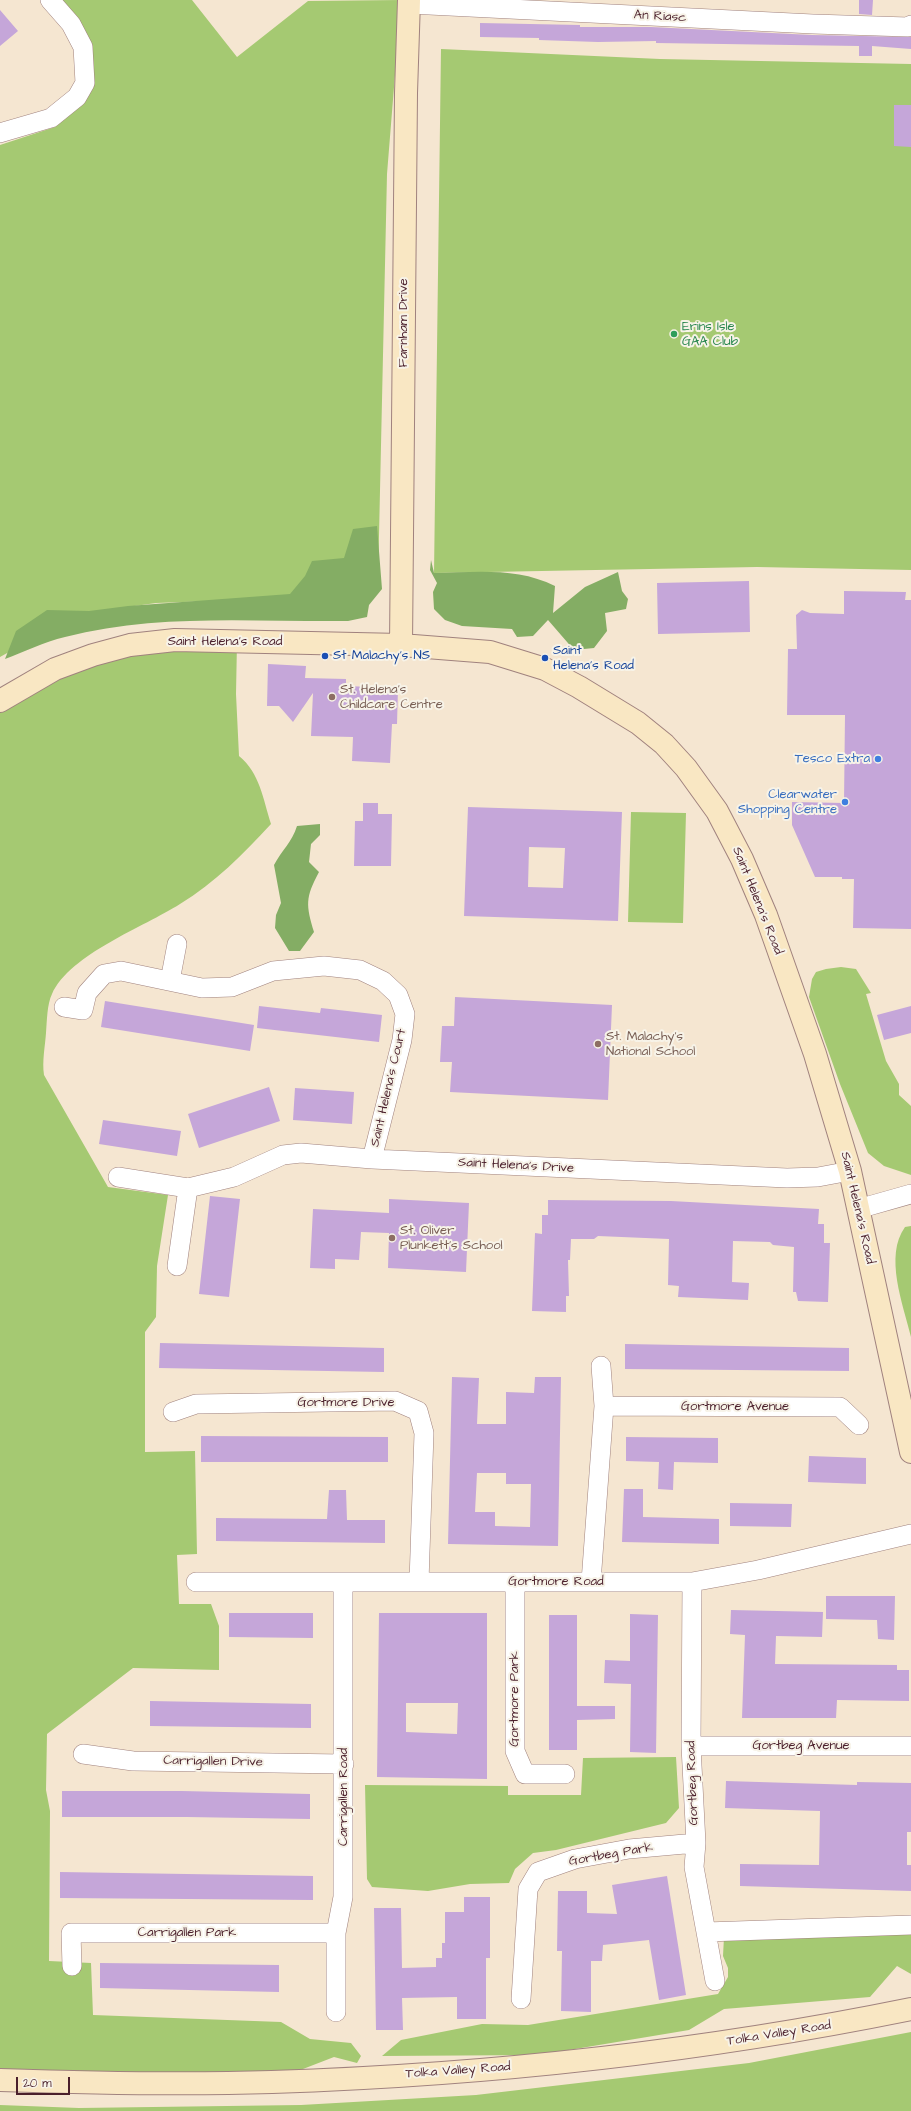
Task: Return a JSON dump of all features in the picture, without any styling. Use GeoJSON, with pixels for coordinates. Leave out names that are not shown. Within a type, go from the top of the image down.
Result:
{"type":"FeatureCollection","features":[{"type":"Feature","properties":{"kind":"street"},"geometry":{"type":"LineString","coordinates":[[0,133],[51,118],[77,97],[85,83],[83,47],[71,24],[50,0]]}},
{"type":"Feature","properties":{"kind":"street","name":"An Riasc"},"geometry":{"type":"LineString","coordinates":[[409,2],[805,24],[908,27],[911,25]]}},
{"type":"Feature","properties":{"kind":"street","name":"Farnham Drive"},"geometry":{"type":"LineString","coordinates":[[401,645],[406,93],[409,2]]}},
{"type":"Feature","properties":{"kind":"street","name":"Saint Helena's Road"},"geometry":{"type":"LineString","coordinates":[[0,701],[55,669],[93,655],[130,645],[175,640],[401,645],[490,652],[545,669],[579,687],[638,723],[664,744],[686,768],[717,812],[752,881],[823,1079],[850,1171],[911,1452]]}},
{"type":"Feature","properties":{"kind":"street"},"geometry":{"type":"LineString","coordinates":[[170,981],[177,944]]}},
{"type":"Feature","properties":{"kind":"street","name":"Saint Helena's Court"},"geometry":{"type":"LineString","coordinates":[[64,1007],[83,1010],[87,993],[104,974],[121,971],[202,988],[232,987],[273,971],[324,966],[360,970],[383,981],[398,995],[405,1014],[402,1040],[372,1159]]}},
{"type":"Feature","properties":{"kind":"street","name":"Saint Helena's Drive"},"geometry":{"type":"LineString","coordinates":[[118,1177],[188,1188],[234,1177],[283,1155],[301,1153],[372,1159],[786,1178],[818,1177],[850,1171]]}},
{"type":"Feature","properties":{"kind":"street"},"geometry":{"type":"LineString","coordinates":[[177,1266],[188,1188]]}},
{"type":"Feature","properties":{"kind":"street"},"geometry":{"type":"LineString","coordinates":[[858,1209],[911,1194]]}},
{"type":"Feature","properties":{"kind":"street"},"geometry":{"type":"LineString","coordinates":[[591,1582],[604,1406],[601,1366]]}},
{"type":"Feature","properties":{"kind":"street","name":"Gortmore Drive"},"geometry":{"type":"LineString","coordinates":[[173,1412],[196,1404],[395,1401],[418,1411],[424,1433],[419,1582]]}},
{"type":"Feature","properties":{"kind":"street","name":"Gortmore Avenue"},"geometry":{"type":"LineString","coordinates":[[604,1406],[840,1407],[859,1425]]}},
{"type":"Feature","properties":{"kind":"street","name":"Gortmore Road"},"geometry":{"type":"LineString","coordinates":[[196,1582],[692,1582],[758,1570],[911,1534]]}},
{"type":"Feature","properties":{"kind":"street","name":"Carrigallen Road"},"geometry":{"type":"LineString","coordinates":[[336,2012],[336,1933],[343,1897],[343,1582]]}},
{"type":"Feature","properties":{"kind":"street","name":"Gortmore Park"},"geometry":{"type":"LineString","coordinates":[[515,1582],[515,1751],[525,1774],[564,1774]]}},
{"type":"Feature","properties":{"kind":"street","name":"Gortbeg Road"},"geometry":{"type":"LineString","coordinates":[[692,1582],[691,1746],[696,1843],[694,1867],[715,1981]]}},
{"type":"Feature","properties":{"kind":"street","name":"Gortbeg Avenue"},"geometry":{"type":"LineString","coordinates":[[691,1746],[911,1746]]}},
{"type":"Feature","properties":{"kind":"street","name":"Carrigallen Drive"},"geometry":{"type":"LineString","coordinates":[[83,1754],[133,1761],[344,1764]]}},
{"type":"Feature","properties":{"kind":"street","name":"Gortbeg Park"},"geometry":{"type":"LineString","coordinates":[[521,1999],[528,1889],[538,1872],[575,1859],[614,1852],[696,1843]]}},
{"type":"Feature","properties":{"kind":"street"},"geometry":{"type":"LineString","coordinates":[[706,1932],[911,1925]]}},
{"type":"Feature","properties":{"kind":"street","name":"Carrigallen Park"},"geometry":{"type":"LineString","coordinates":[[72,1966],[71,1933],[336,1933]]}},
{"type":"Feature","properties":{"kind":"street","name":"Tolka Valley Road"},"geometry":{"type":"LineString","coordinates":[[0,2080],[128,2084],[272,2082],[461,2071],[561,2063],[716,2044],[831,2026],[911,2009]]}},
{"type":"Feature","properties":{"kind":"green space"},"geometry":{"type":"Polygon","coordinates":[[[59,0],[192,0],[237,57],[308,1],[401,0],[387,174],[378,581],[361,601],[210,601],[156,603],[120,608],[45,632],[0,657],[0,145],[55,127],[81,105],[92,87],[59,0]]]}},
{"type":"Feature","properties":{"kind":"green space","name":"Erins Isle GAA Club"},"geometry":{"type":"Polygon","coordinates":[[[441,49],[660,59],[911,64],[911,570],[757,567],[434,573],[441,49]]]}},
{"type":"Feature","properties":{"kind":"green space"},"geometry":{"type":"Polygon","coordinates":[[[377,526],[382,589],[369,605],[367,617],[348,621],[206,620],[100,629],[57,639],[5,659],[16,631],[47,610],[89,611],[128,606],[290,594],[305,576],[312,561],[344,558],[353,529],[377,526]]]}},
{"type":"Feature","properties":{"kind":"green space"},"geometry":{"type":"Polygon","coordinates":[[[431,560],[434,573],[511,573],[541,580],[555,586],[553,613],[585,587],[618,572],[622,591],[628,599],[626,609],[605,613],[607,631],[594,648],[574,650],[548,620],[533,636],[517,637],[512,629],[462,626],[445,620],[434,609],[433,592],[437,583],[430,570],[431,560]]]}},
{"type":"Feature","properties":{"kind":"green space"},"geometry":{"type":"Polygon","coordinates":[[[237,642],[236,694],[239,756],[252,770],[256,778],[271,824],[228,867],[193,896],[109,943],[75,966],[61,980],[52,994],[48,1008],[43,1059],[44,1075],[108,1187],[168,1195],[157,1266],[156,1317],[145,1332],[145,1452],[195,1451],[197,1554],[177,1555],[179,1604],[211,1604],[219,1626],[219,1670],[133,1668],[47,1734],[46,1790],[50,1811],[49,1961],[91,1963],[93,2015],[281,2022],[310,2039],[351,2043],[361,2056],[357,2063],[334,2057],[272,2081],[0,2080],[0,701],[93,655],[237,642]]]}},
{"type":"Feature","properties":{"kind":"green space"},"geometry":{"type":"Polygon","coordinates":[[[631,812],[686,813],[683,923],[628,922],[631,812]]]}},
{"type":"Feature","properties":{"kind":"green space"},"geometry":{"type":"Polygon","coordinates":[[[320,824],[320,835],[311,844],[309,862],[319,872],[311,889],[308,902],[309,915],[314,932],[300,951],[289,951],[275,928],[276,915],[281,903],[274,865],[292,837],[297,826],[320,824]]]}},
{"type":"Feature","properties":{"kind":"green space"},"geometry":{"type":"Polygon","coordinates":[[[841,967],[856,969],[871,993],[866,994],[886,1061],[899,1084],[899,1095],[911,1106],[911,1175],[884,1166],[868,1153],[840,1084],[809,997],[812,979],[816,972],[841,967]]]}},
{"type":"Feature","properties":{"kind":"green space"},"geometry":{"type":"Polygon","coordinates":[[[911,1226],[911,1337],[897,1280],[896,1252],[899,1239],[905,1227],[911,1226]]]}},
{"type":"Feature","properties":{"kind":"green space"},"geometry":{"type":"Polygon","coordinates":[[[676,1757],[679,1808],[666,1823],[556,1850],[533,1853],[515,1869],[509,1883],[470,1884],[428,1891],[372,1887],[367,1879],[365,1785],[508,1786],[508,1795],[581,1795],[583,1758],[676,1757]]]}},
{"type":"Feature","properties":{"kind":"green space"},"geometry":{"type":"Polygon","coordinates":[[[911,1930],[911,1974],[897,1966],[870,1997],[724,2009],[689,2030],[539,2055],[382,2056],[401,2040],[482,2024],[528,2025],[718,1994],[728,1977],[728,1968],[723,1956],[724,1937],[911,1930]]]}},
{"type":"Feature","properties":{"kind":"green space"},"geometry":{"type":"Polygon","coordinates":[[[911,2032],[911,2111],[0,2111],[0,2105],[79,2108],[301,2105],[476,2095],[749,2063],[911,2032]]]}},
{"type":"Feature","properties":{"kind":"building"},"geometry":{"type":"Polygon","coordinates":[[[859,0],[873,0],[872,15],[859,14],[859,0]]]}},
{"type":"Feature","properties":{"kind":"building"},"geometry":{"type":"Polygon","coordinates":[[[0,10],[18,31],[0,46],[0,10]]]}},
{"type":"Feature","properties":{"kind":"building"},"geometry":{"type":"Polygon","coordinates":[[[480,23],[580,25],[580,27],[651,27],[812,35],[911,37],[911,49],[872,46],[872,56],[859,56],[859,46],[656,43],[656,41],[598,42],[539,40],[539,38],[480,37],[480,23]]]}},
{"type":"Feature","properties":{"kind":"building"},"geometry":{"type":"Polygon","coordinates":[[[894,105],[911,105],[911,147],[894,146],[894,105]]]}},
{"type":"Feature","properties":{"kind":"building"},"geometry":{"type":"Polygon","coordinates":[[[749,581],[750,632],[658,634],[657,583],[749,581]]]}},
{"type":"Feature","properties":{"kind":"building","name":"Tesco Extra"},"geometry":{"type":"Polygon","coordinates":[[[844,591],[906,592],[905,600],[911,600],[911,929],[853,928],[854,879],[842,879],[842,877],[815,877],[792,825],[792,802],[844,803],[845,715],[787,715],[788,649],[797,649],[796,615],[802,610],[810,613],[844,614],[844,591]]]}},
{"type":"Feature","properties":{"kind":"building","name":"St. Helena's Childcare Centre"},"geometry":{"type":"Polygon","coordinates":[[[268,664],[306,666],[305,678],[346,679],[346,686],[398,688],[397,724],[392,724],[390,763],[352,761],[353,737],[311,736],[313,693],[293,722],[279,706],[267,706],[268,664]]]}},
{"type":"Feature","properties":{"kind":"building"},"geometry":{"type":"Polygon","coordinates":[[[363,803],[378,803],[378,814],[392,814],[391,866],[354,866],[355,821],[363,821],[363,803]]]}},
{"type":"Feature","properties":{"kind":"building"},"geometry":{"type":"Polygon","coordinates":[[[468,807],[622,812],[618,921],[464,916],[468,807]],[[529,847],[528,887],[563,888],[565,848],[529,847]]]}},
{"type":"Feature","properties":{"kind":"building"},"geometry":{"type":"Polygon","coordinates":[[[455,997],[612,1005],[608,1100],[450,1092],[452,1062],[440,1062],[442,1026],[454,1026],[455,997]]]}},
{"type":"Feature","properties":{"kind":"building"},"geometry":{"type":"Polygon","coordinates":[[[105,1001],[254,1025],[250,1051],[101,1027],[105,1001]]]}},
{"type":"Feature","properties":{"kind":"building"},"geometry":{"type":"Polygon","coordinates":[[[259,1006],[320,1013],[321,1008],[382,1015],[379,1042],[257,1028],[259,1006]]]}},
{"type":"Feature","properties":{"kind":"building"},"geometry":{"type":"Polygon","coordinates":[[[911,1006],[911,1033],[884,1040],[877,1015],[911,1006]]]}},
{"type":"Feature","properties":{"kind":"building"},"geometry":{"type":"Polygon","coordinates":[[[269,1087],[280,1121],[199,1148],[188,1114],[269,1087]]]}},
{"type":"Feature","properties":{"kind":"building"},"geometry":{"type":"Polygon","coordinates":[[[295,1088],[354,1092],[352,1124],[293,1120],[295,1088]]]}},
{"type":"Feature","properties":{"kind":"building"},"geometry":{"type":"Polygon","coordinates":[[[103,1120],[181,1131],[177,1156],[99,1144],[103,1120]]]}},
{"type":"Feature","properties":{"kind":"building"},"geometry":{"type":"Polygon","coordinates":[[[210,1196],[240,1199],[229,1297],[199,1294],[210,1196]]]}},
{"type":"Feature","properties":{"kind":"building"},"geometry":{"type":"Polygon","coordinates":[[[389,1199],[469,1203],[466,1272],[388,1268],[389,1233],[361,1232],[359,1260],[335,1259],[335,1269],[310,1268],[313,1209],[389,1213],[389,1199]]]}},
{"type":"Feature","properties":{"kind":"building"},"geometry":{"type":"Polygon","coordinates":[[[548,1200],[671,1201],[819,1209],[818,1224],[824,1224],[824,1243],[830,1243],[828,1302],[798,1301],[796,1292],[793,1292],[794,1247],[773,1245],[770,1242],[733,1241],[732,1282],[749,1283],[748,1300],[678,1297],[679,1286],[668,1285],[669,1239],[598,1236],[594,1239],[571,1239],[570,1260],[568,1260],[569,1296],[566,1296],[566,1312],[532,1311],[535,1233],[542,1234],[542,1215],[548,1215],[548,1200]]]}},
{"type":"Feature","properties":{"kind":"building"},"geometry":{"type":"Polygon","coordinates":[[[160,1343],[384,1348],[384,1372],[159,1368],[160,1343]]]}},
{"type":"Feature","properties":{"kind":"building"},"geometry":{"type":"Polygon","coordinates":[[[625,1344],[849,1348],[849,1371],[625,1369],[625,1344]]]}},
{"type":"Feature","properties":{"kind":"building"},"geometry":{"type":"Polygon","coordinates":[[[452,1377],[479,1378],[477,1424],[506,1424],[506,1392],[534,1393],[535,1377],[561,1377],[558,1546],[448,1544],[452,1377]],[[477,1473],[475,1512],[495,1512],[495,1526],[530,1527],[531,1484],[506,1484],[506,1473],[477,1473]]]}},
{"type":"Feature","properties":{"kind":"building"},"geometry":{"type":"Polygon","coordinates":[[[201,1436],[388,1437],[388,1462],[201,1462],[201,1436]]]}},
{"type":"Feature","properties":{"kind":"building"},"geometry":{"type":"Polygon","coordinates":[[[626,1437],[718,1438],[718,1463],[674,1462],[673,1490],[658,1489],[659,1462],[626,1461],[626,1437]]]}},
{"type":"Feature","properties":{"kind":"building"},"geometry":{"type":"Polygon","coordinates":[[[809,1456],[866,1458],[866,1484],[808,1482],[809,1456]]]}},
{"type":"Feature","properties":{"kind":"building"},"geometry":{"type":"Polygon","coordinates":[[[624,1489],[643,1489],[643,1517],[719,1519],[719,1544],[622,1542],[624,1489]]]}},
{"type":"Feature","properties":{"kind":"building"},"geometry":{"type":"Polygon","coordinates":[[[329,1490],[346,1490],[347,1520],[385,1520],[385,1543],[216,1541],[216,1518],[327,1519],[329,1490]]]}},
{"type":"Feature","properties":{"kind":"building"},"geometry":{"type":"Polygon","coordinates":[[[730,1503],[792,1504],[791,1527],[730,1526],[730,1503]]]}},
{"type":"Feature","properties":{"kind":"building"},"geometry":{"type":"Polygon","coordinates":[[[826,1596],[895,1596],[894,1640],[878,1639],[877,1620],[826,1619],[826,1596]]]}},
{"type":"Feature","properties":{"kind":"building"},"geometry":{"type":"Polygon","coordinates":[[[731,1610],[823,1612],[822,1637],[776,1636],[775,1664],[897,1665],[897,1670],[909,1670],[909,1701],[837,1700],[836,1718],[742,1718],[745,1635],[730,1634],[731,1610]]]}},
{"type":"Feature","properties":{"kind":"building"},"geometry":{"type":"Polygon","coordinates":[[[229,1613],[313,1613],[313,1638],[229,1637],[229,1613]]]}},
{"type":"Feature","properties":{"kind":"building"},"geometry":{"type":"Polygon","coordinates":[[[379,1613],[487,1613],[487,1779],[377,1777],[379,1613]],[[406,1703],[406,1732],[457,1734],[458,1703],[406,1703]]]}},
{"type":"Feature","properties":{"kind":"building"},"geometry":{"type":"Polygon","coordinates":[[[630,1614],[658,1615],[656,1753],[630,1752],[631,1684],[604,1683],[605,1660],[630,1661],[630,1614]]]}},
{"type":"Feature","properties":{"kind":"building"},"geometry":{"type":"Polygon","coordinates":[[[549,1615],[577,1615],[577,1706],[615,1706],[615,1719],[577,1720],[577,1750],[549,1750],[549,1615]]]}},
{"type":"Feature","properties":{"kind":"building"},"geometry":{"type":"Polygon","coordinates":[[[150,1701],[311,1704],[311,1728],[150,1726],[150,1701]]]}},
{"type":"Feature","properties":{"kind":"building"},"geometry":{"type":"Polygon","coordinates":[[[726,1781],[857,1785],[857,1782],[911,1783],[911,1832],[907,1832],[907,1865],[911,1865],[911,1891],[740,1886],[740,1864],[819,1865],[820,1811],[725,1808],[726,1781]]]}},
{"type":"Feature","properties":{"kind":"building"},"geometry":{"type":"Polygon","coordinates":[[[62,1791],[182,1791],[310,1794],[310,1819],[62,1817],[62,1791]]]}},
{"type":"Feature","properties":{"kind":"building"},"geometry":{"type":"Polygon","coordinates":[[[60,1872],[313,1876],[313,1900],[60,1898],[60,1872]]]}},
{"type":"Feature","properties":{"kind":"building"},"geometry":{"type":"Polygon","coordinates":[[[667,1876],[686,1995],[659,2000],[649,1940],[603,1945],[602,1961],[591,1961],[591,2012],[561,2011],[562,1951],[557,1951],[558,1891],[587,1891],[587,1913],[617,1914],[612,1885],[667,1876]]]}},
{"type":"Feature","properties":{"kind":"building"},"geometry":{"type":"Polygon","coordinates":[[[464,1897],[490,1897],[490,1958],[486,1958],[486,2019],[457,2019],[457,1997],[402,1998],[403,2030],[376,2030],[374,1908],[401,1908],[402,1968],[436,1967],[436,1958],[442,1958],[442,1943],[445,1943],[445,1912],[464,1912],[464,1897]]]}},
{"type":"Feature","properties":{"kind":"building"},"geometry":{"type":"Polygon","coordinates":[[[100,1963],[279,1965],[279,1992],[100,1988],[100,1963]]]}},
{"type":"Feature","properties":{"kind":"place","name":"Erins Isle GAA Club"},"geometry":{"type":"Point","coordinates":[674,334]}},
{"type":"Feature","properties":{"kind":"place","name":"St Malachy's NS"},"geometry":{"type":"Point","coordinates":[325,656]}},
{"type":"Feature","properties":{"kind":"place","name":"Saint Helena's Road"},"geometry":{"type":"Point","coordinates":[545,658]}},
{"type":"Feature","properties":{"kind":"place","name":"St. Helena's Childcare Centre"},"geometry":{"type":"Point","coordinates":[332,697]}},
{"type":"Feature","properties":{"kind":"place","name":"Tesco Extra"},"geometry":{"type":"Point","coordinates":[878,759]}},
{"type":"Feature","properties":{"kind":"place","name":"Clearwater Shopping Centre"},"geometry":{"type":"Point","coordinates":[845,802]}},
{"type":"Feature","properties":{"kind":"place","name":"St. Malachy's National School"},"geometry":{"type":"Point","coordinates":[598,1044]}},
{"type":"Feature","properties":{"kind":"place","name":"St. Oliver Plunkett's School"},"geometry":{"type":"Point","coordinates":[392,1238]}}]}
